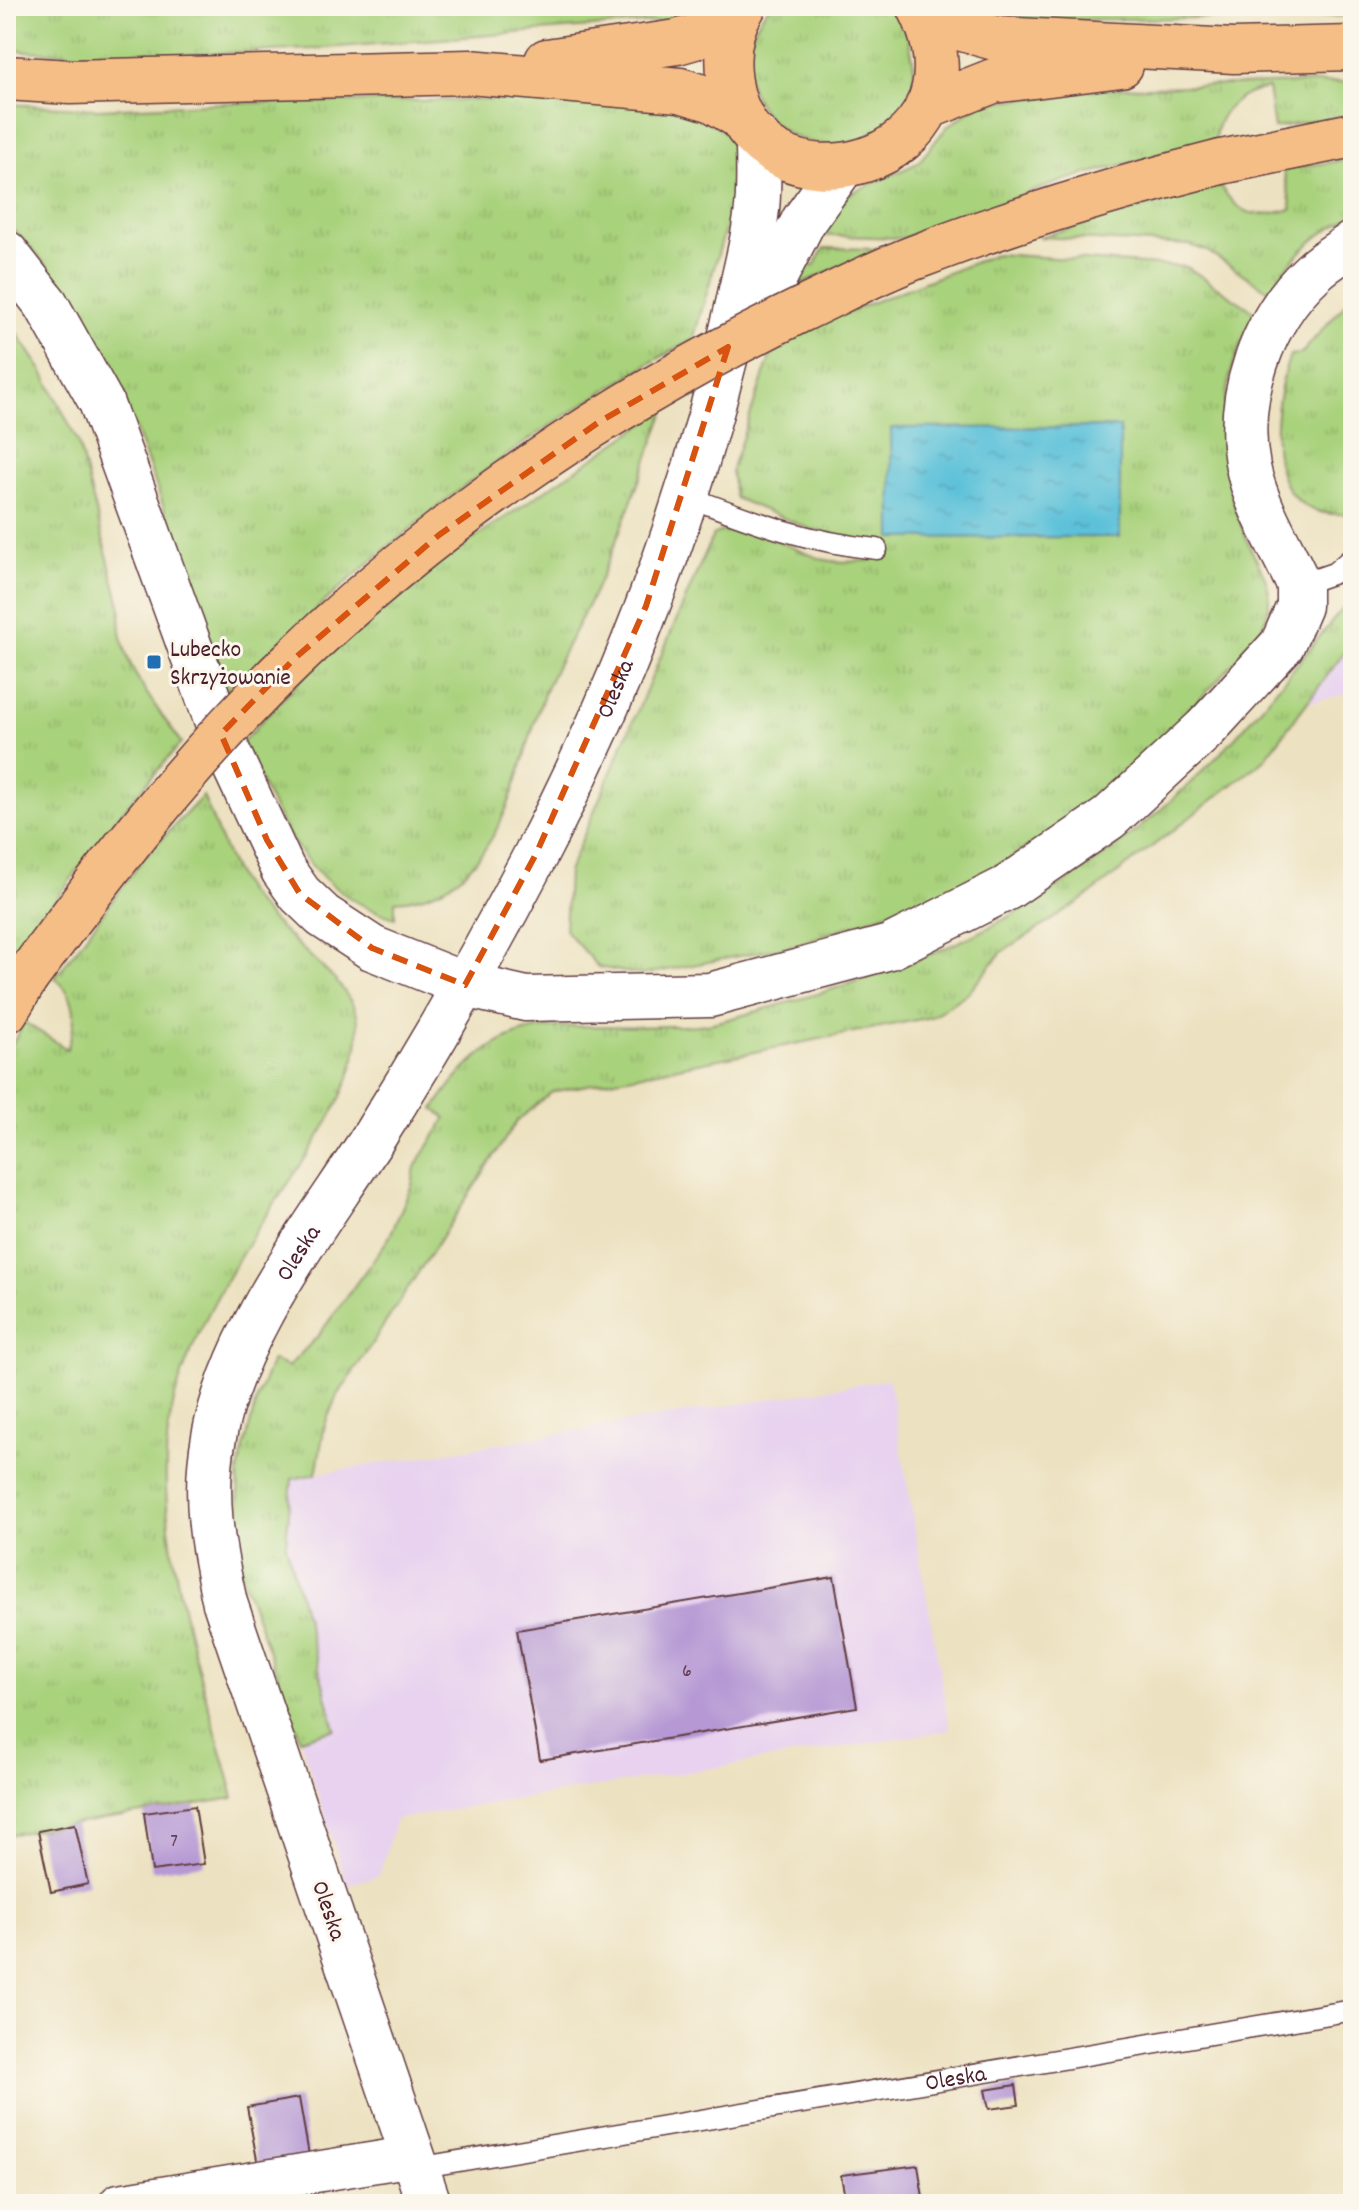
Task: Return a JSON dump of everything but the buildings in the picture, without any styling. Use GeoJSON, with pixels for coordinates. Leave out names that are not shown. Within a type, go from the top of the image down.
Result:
{"type":"FeatureCollection","features":[{"type":"Feature","properties":{"kind":"main road"},"geometry":{"type":"LineString","coordinates":[[920,6],[959,28],[998,39],[1234,51],[1353,48]]}},
{"type":"Feature","properties":{"kind":"main road"},"geometry":{"type":"LineString","coordinates":[[6,78],[70,82],[469,72],[680,90],[713,100],[783,156],[812,166],[842,167],[872,160],[895,147],[914,129],[927,107],[935,81],[936,55],[931,29],[920,6]]}},
{"type":"Feature","properties":{"kind":"main road"},"geometry":{"type":"LineString","coordinates":[[469,72],[677,42],[708,33],[742,10]]}},
{"type":"Feature","properties":{"kind":"main road"},"geometry":{"type":"LineString","coordinates":[[742,10],[730,39],[727,66],[731,93],[750,128]]}},
{"type":"Feature","properties":{"kind":"main road"},"geometry":{"type":"LineString","coordinates":[[927,107],[993,81],[1234,51]]}},
{"type":"Feature","properties":{"kind":"main road"},"geometry":{"type":"LineString","coordinates":[[16,994],[162,799],[295,658],[388,576],[546,457],[653,388],[712,355],[912,258],[1045,212],[1221,162],[1353,135]]}},
{"type":"Feature","properties":{"kind":"street"},"geometry":{"type":"LineString","coordinates":[[720,385],[757,215],[750,128]]}},
{"type":"Feature","properties":{"kind":"street"},"geometry":{"type":"LineString","coordinates":[[720,385],[804,220],[842,167]]}},
{"type":"Feature","properties":{"kind":"street"},"geometry":{"type":"LineString","coordinates":[[6,253],[46,304],[101,402],[228,752],[283,870],[300,894],[323,916],[395,960],[465,985],[526,999],[710,995],[890,947],[1007,888],[1109,818],[1205,729],[1282,645],[1296,616],[1299,585],[1248,469],[1244,417],[1254,365],[1280,315],[1312,273],[1353,243]]}},
{"type":"Feature","properties":{"kind":"street","name":"Oleska"},"geometry":{"type":"LineString","coordinates":[[420,2176],[225,1603],[209,1529],[208,1482],[214,1435],[224,1396],[254,1326],[465,985],[536,854],[600,719],[686,496],[720,385]]}},
{"type":"Feature","properties":{"kind":"street"},"geometry":{"type":"LineString","coordinates":[[119,2204],[420,2176]]}},
{"type":"Feature","properties":{"kind":"lane"},"geometry":{"type":"LineString","coordinates":[[686,496],[789,535],[825,544],[877,549]]}},
{"type":"Feature","properties":{"kind":"lane"},"geometry":{"type":"LineString","coordinates":[[1299,585],[1334,573],[1353,557]]}},
{"type":"Feature","properties":{"kind":"lane","name":"Oleska"},"geometry":{"type":"LineString","coordinates":[[420,2176],[1353,2010]]}},
{"type":"Feature","properties":{"kind":"highlighted area"},"geometry":{"type":"Polygon","coordinates":[[[728,347],[646,606],[536,854],[465,985],[372,948],[300,894],[267,840],[221,734],[295,658],[439,535],[599,422],[728,347]]]}},
{"type":"Feature","properties":{"kind":"shaded area"},"geometry":{"type":"Polygon","coordinates":[[[1353,641],[1353,692],[1303,704],[1353,641]]]}},
{"type":"Feature","properties":{"kind":"shaded area"},"geometry":{"type":"Polygon","coordinates":[[[889,1379],[950,1730],[396,1819],[379,1875],[347,1885],[300,1739],[335,1729],[286,1544],[292,1478],[889,1379]]]}},
{"type":"Feature","properties":{"kind":"green space"},"geometry":{"type":"Polygon","coordinates":[[[6,6],[696,6],[667,21],[313,49],[138,57],[6,50],[6,6]]]}},
{"type":"Feature","properties":{"kind":"green space"},"geometry":{"type":"Polygon","coordinates":[[[770,6],[893,6],[903,21],[911,50],[912,85],[900,113],[878,132],[849,143],[818,143],[789,134],[764,113],[747,70],[750,40],[770,6]]]}},
{"type":"Feature","properties":{"kind":"green space"},"geometry":{"type":"Polygon","coordinates":[[[970,6],[1353,6],[1353,16],[1040,20],[976,10],[970,6]]]}},
{"type":"Feature","properties":{"kind":"green space"},"geometry":{"type":"Polygon","coordinates":[[[1353,82],[1353,114],[1274,128],[1268,88],[1258,90],[1239,99],[1225,112],[1215,140],[1065,180],[903,238],[814,235],[849,194],[918,163],[947,127],[980,104],[1106,88],[1353,82]]]}},
{"type":"Feature","properties":{"kind":"green space"},"geometry":{"type":"Polygon","coordinates":[[[659,98],[702,118],[727,135],[740,160],[744,181],[747,208],[732,206],[693,340],[645,366],[548,427],[451,496],[359,571],[228,692],[137,432],[105,358],[64,288],[38,255],[6,223],[6,104],[99,109],[226,103],[659,98]]]}},
{"type":"Feature","properties":{"kind":"green space"},"geometry":{"type":"Polygon","coordinates":[[[1353,159],[1353,216],[1327,230],[1305,248],[1269,291],[1207,251],[1190,245],[1039,237],[1221,186],[1243,210],[1260,214],[1280,212],[1292,209],[1283,169],[1353,159]]]}},
{"type":"Feature","properties":{"kind":"green space"},"geometry":{"type":"Polygon","coordinates":[[[824,248],[878,249],[793,288],[802,264],[814,266],[824,248]]]}},
{"type":"Feature","properties":{"kind":"green space"},"geometry":{"type":"Polygon","coordinates":[[[996,254],[1187,267],[1256,313],[1232,370],[1223,430],[1227,472],[1236,508],[1269,593],[1263,626],[1255,640],[1116,790],[971,884],[795,945],[641,975],[598,967],[565,930],[568,872],[713,535],[739,530],[753,532],[828,561],[873,560],[874,543],[810,529],[735,498],[731,471],[776,340],[996,254]]]}},
{"type":"Feature","properties":{"kind":"green space"},"geometry":{"type":"Polygon","coordinates":[[[1353,295],[1353,513],[1322,512],[1300,502],[1286,485],[1278,462],[1278,407],[1290,355],[1301,354],[1353,295]]]}},
{"type":"Feature","properties":{"kind":"green space"},"geometry":{"type":"Polygon","coordinates":[[[6,317],[43,372],[78,442],[121,609],[124,646],[139,680],[181,743],[115,820],[17,952],[6,946],[6,425],[12,424],[6,399],[6,317]]]}},
{"type":"Feature","properties":{"kind":"green space"},"geometry":{"type":"Polygon","coordinates":[[[666,409],[605,569],[546,689],[509,802],[488,844],[466,872],[448,885],[429,895],[395,901],[395,918],[364,906],[339,890],[317,871],[283,825],[242,742],[321,658],[411,581],[666,409]]]}},
{"type":"Feature","properties":{"kind":"green space"},"geometry":{"type":"Polygon","coordinates":[[[1353,597],[1353,641],[1264,760],[1084,899],[1001,953],[969,992],[931,1017],[552,1092],[517,1121],[335,1400],[325,1424],[316,1474],[292,1479],[286,1544],[335,1729],[300,1739],[241,1574],[238,1471],[257,1398],[272,1360],[288,1367],[318,1336],[389,1238],[412,1185],[415,1167],[446,1118],[434,1109],[459,1075],[484,1052],[509,1037],[564,1027],[714,1023],[884,972],[947,947],[1010,916],[1104,855],[1190,784],[1252,719],[1353,597]]]}},
{"type":"Feature","properties":{"kind":"green space"},"geometry":{"type":"Polygon","coordinates":[[[203,796],[227,856],[245,889],[272,920],[336,981],[350,1001],[358,1021],[357,1049],[336,1106],[240,1257],[198,1335],[181,1376],[167,1443],[166,1493],[171,1545],[181,1598],[234,1798],[6,1835],[6,1056],[24,1022],[67,1049],[74,1011],[68,994],[55,978],[146,855],[203,796]]]}},
{"type":"Feature","properties":{"kind":"water"},"geometry":{"type":"Polygon","coordinates":[[[1120,427],[1120,537],[892,538],[891,428],[1120,427]]]}},
{"type":"Feature","properties":{"kind":"place","name":"Lubecko Skrzyżowanie"},"geometry":{"type":"Point","coordinates":[154,662]}}]}
